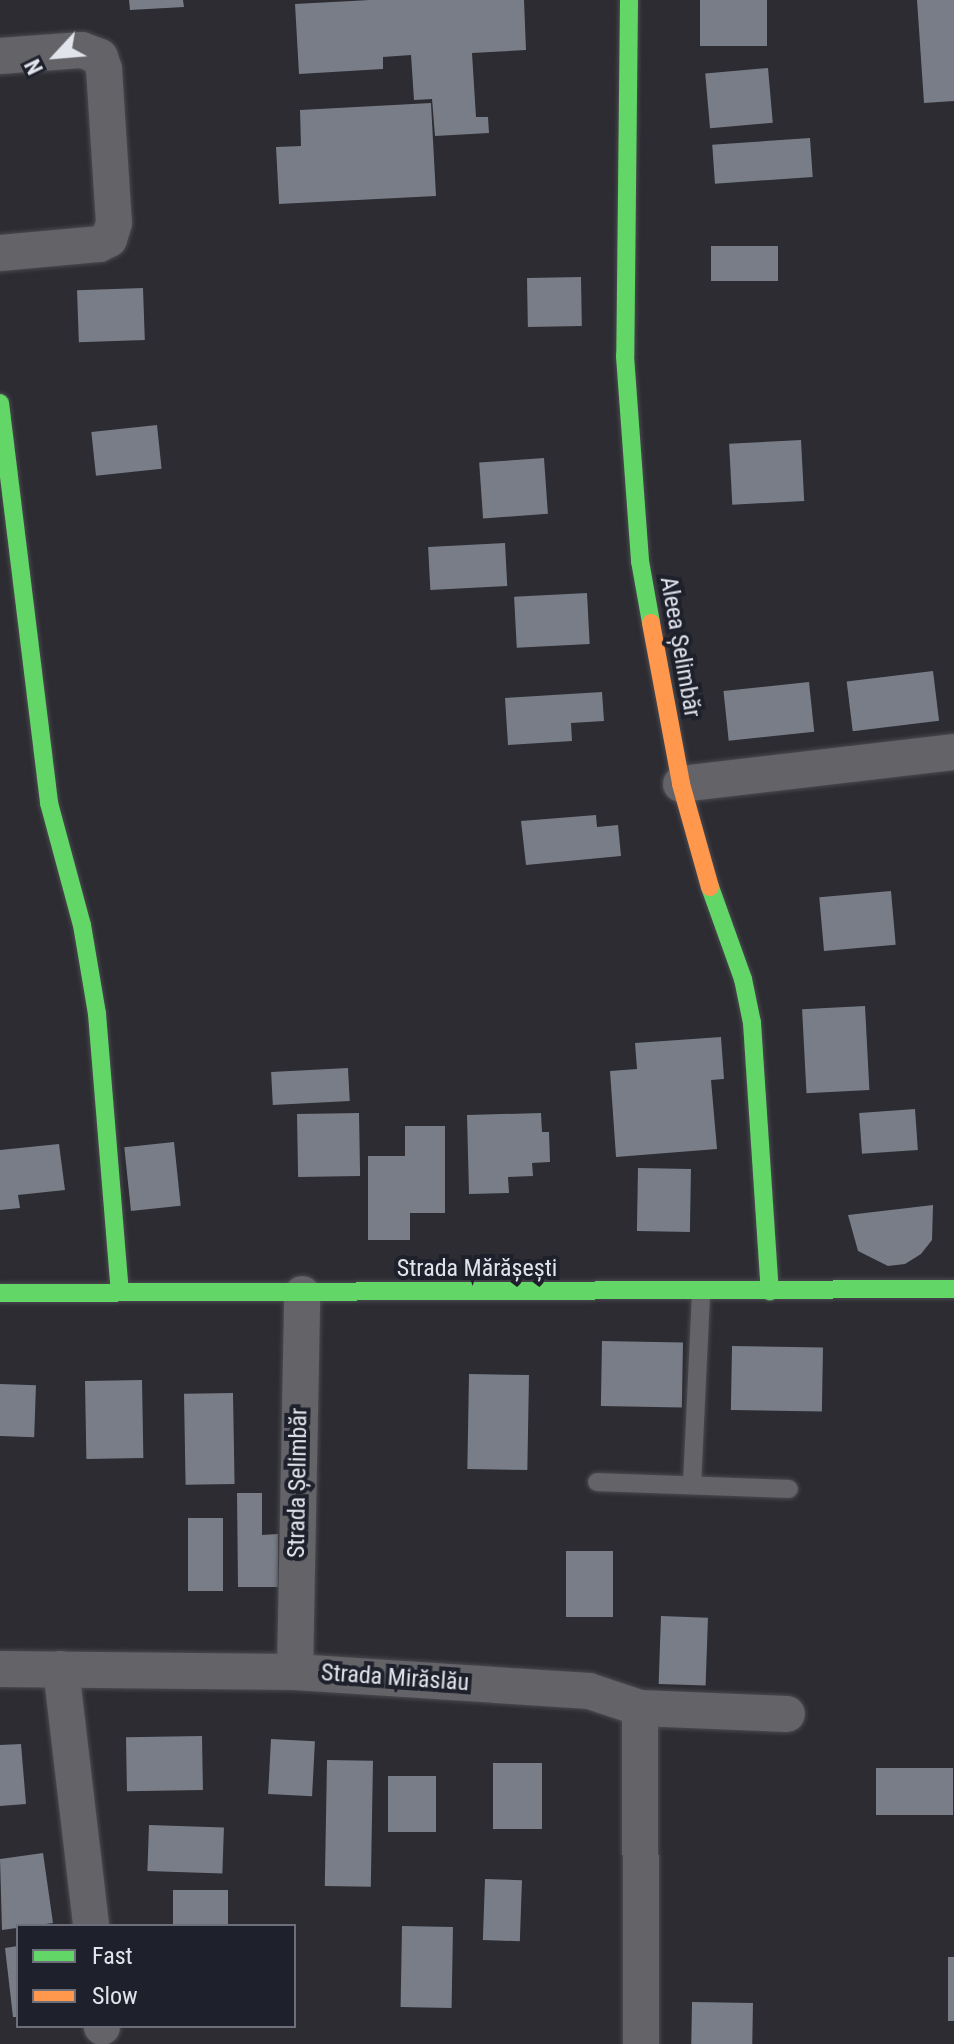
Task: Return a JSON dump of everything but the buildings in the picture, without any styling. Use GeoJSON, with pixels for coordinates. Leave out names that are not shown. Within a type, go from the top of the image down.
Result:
{"type":"FeatureCollection","features":[{"type":"Feature","properties":{"kind":"street","name":"Aleea Șelimbăr"},"geometry":{"type":"LineString","coordinates":[[629,0],[625,356],[640,561],[681,784],[703,866],[743,979],[752,1023],[770,1291]]}},
{"type":"Feature","properties":{"kind":"street"},"geometry":{"type":"LineString","coordinates":[[0,56],[82,50],[100,57],[104,69],[114,223],[109,239],[99,244],[0,253]]}},
{"type":"Feature","properties":{"kind":"street"},"geometry":{"type":"LineString","coordinates":[[0,403],[8,527],[49,803],[82,925],[97,1014],[120,1292]]}},
{"type":"Feature","properties":{"kind":"street"},"geometry":{"type":"LineString","coordinates":[[681,784],[954,752]]}},
{"type":"Feature","properties":{"kind":"street","name":"Strada Mărășești"},"geometry":{"type":"LineString","coordinates":[[0,1293],[954,1289]]}},
{"type":"Feature","properties":{"kind":"street","name":"Strada Șelimbăr"},"geometry":{"type":"LineString","coordinates":[[295,1672],[302,1294]]}},
{"type":"Feature","properties":{"kind":"street","name":"Strada Mirăslău"},"geometry":{"type":"LineString","coordinates":[[0,1669],[295,1672],[589,1691],[640,1708],[787,1714]]}},
{"type":"Feature","properties":{"kind":"street"},"geometry":{"type":"LineString","coordinates":[[61,1669],[91,1924]]}},
{"type":"Feature","properties":{"kind":"street"},"geometry":{"type":"LineString","coordinates":[[640,1708],[641,2044]]}},
{"type":"Feature","properties":{"kind":"lane"},"geometry":{"type":"LineString","coordinates":[[692,1485],[701,1291]]}},
{"type":"Feature","properties":{"kind":"lane"},"geometry":{"type":"LineString","coordinates":[[597,1482],[789,1489]]}},
{"type":"Feature","properties":{"kind":"traffic: fast"},"geometry":{"type":"LineString","coordinates":[[629,0],[625,356],[640,561],[651,623]]}},
{"type":"Feature","properties":{"kind":"traffic: fast"},"geometry":{"type":"LineString","coordinates":[[0,403],[49,803],[82,925],[97,1014],[120,1292]]}},
{"type":"Feature","properties":{"kind":"traffic: fast"},"geometry":{"type":"LineString","coordinates":[[710,887],[743,979],[752,1023],[770,1291]]}},
{"type":"Feature","properties":{"kind":"traffic: fast"},"geometry":{"type":"LineString","coordinates":[[0,1293],[954,1289]]}},
{"type":"Feature","properties":{"kind":"traffic: slow"},"geometry":{"type":"LineString","coordinates":[[651,623],[681,784],[710,887]]}}]}
